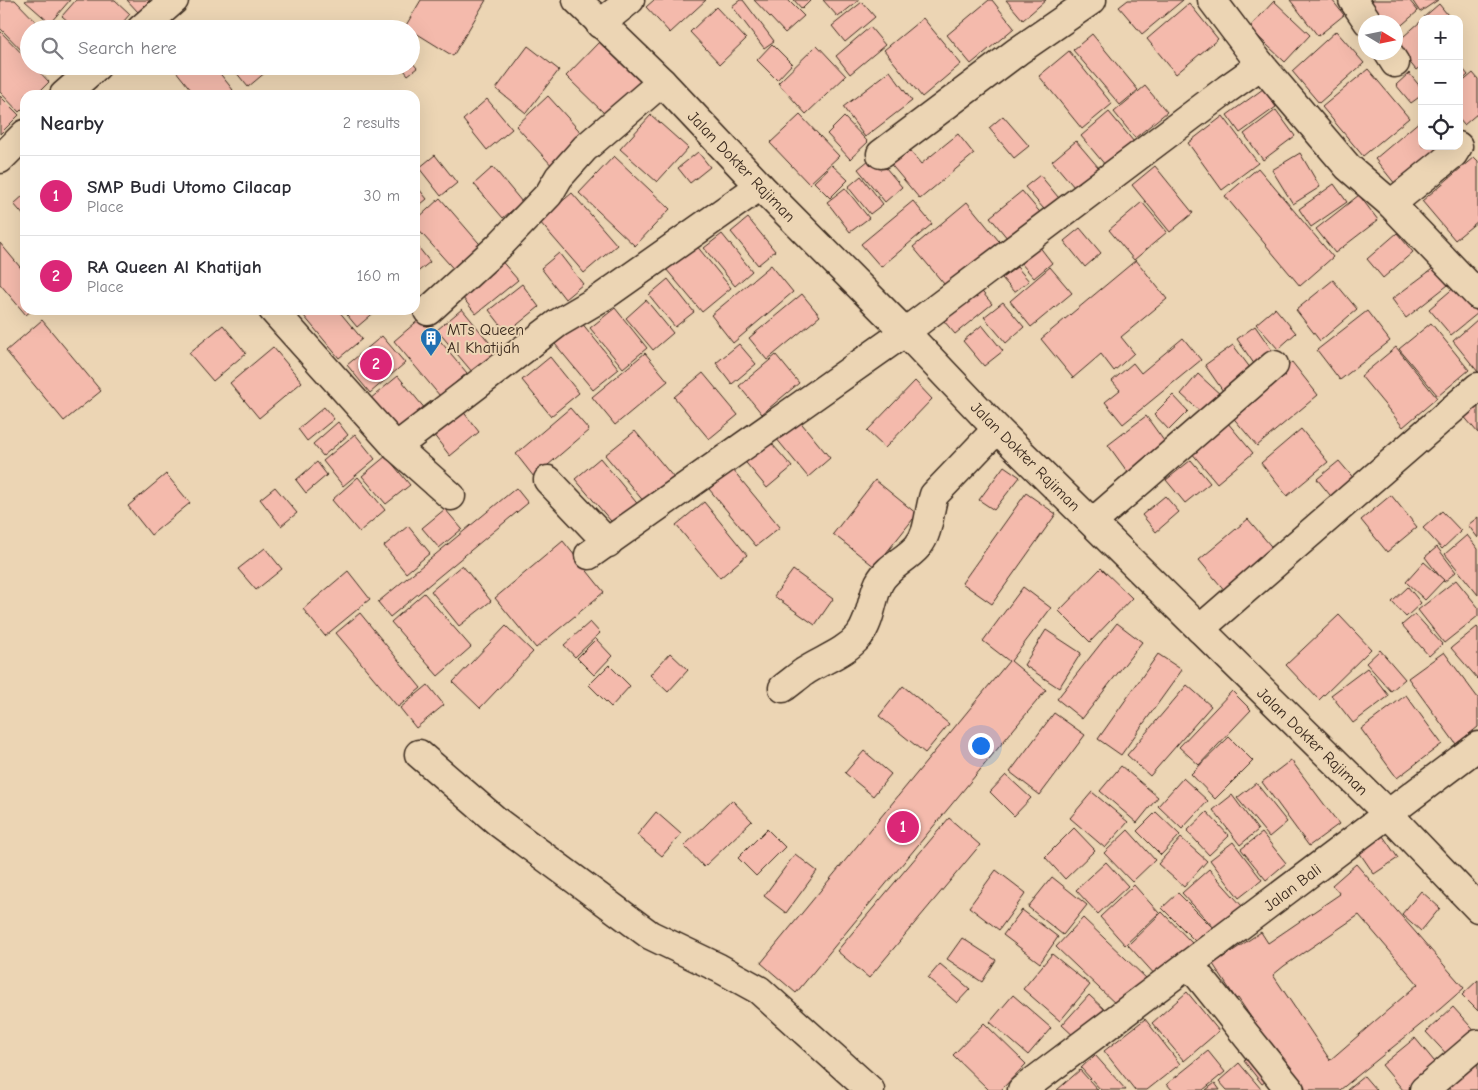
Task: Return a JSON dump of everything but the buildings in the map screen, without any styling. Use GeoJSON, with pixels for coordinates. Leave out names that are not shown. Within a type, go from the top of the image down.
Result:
{"type":"FeatureCollection","features":[{"type":"Feature","properties":{"kind":"street"},"geometry":{"type":"LineString","coordinates":[[151,20],[174,0]]}},
{"type":"Feature","properties":{"kind":"street","name":"Jalan Dokter Rajiman"},"geometry":{"type":"LineString","coordinates":[[577,0],[662,82],[760,186],[905,332],[997,429],[1388,815],[1478,908]]}},
{"type":"Feature","properties":{"kind":"street"},"geometry":{"type":"LineString","coordinates":[[600,24],[630,0]]}},
{"type":"Feature","properties":{"kind":"street"},"geometry":{"type":"LineString","coordinates":[[881,154],[1018,51],[1092,0]]}},
{"type":"Feature","properties":{"kind":"street"},"geometry":{"type":"LineString","coordinates":[[1353,0],[1363,15]]}},
{"type":"Feature","properties":{"kind":"street"},"geometry":{"type":"LineString","coordinates":[[1222,4],[1261,65],[1348,167],[1391,204],[1478,294]]}},
{"type":"Feature","properties":{"kind":"street"},"geometry":{"type":"LineString","coordinates":[[548,480],[599,549],[905,332],[1261,65]]}},
{"type":"Feature","properties":{"kind":"street"},"geometry":{"type":"LineString","coordinates":[[70,90],[87,75]]}},
{"type":"Feature","properties":{"kind":"street"},"geometry":{"type":"LineString","coordinates":[[428,311],[498,247],[549,194],[559,177],[585,148],[662,82]]}},
{"type":"Feature","properties":{"kind":"street"},"geometry":{"type":"LineString","coordinates":[[0,159],[20,139]]}},
{"type":"Feature","properties":{"kind":"street"},"geometry":{"type":"LineString","coordinates":[[1391,204],[1456,150]]}},
{"type":"Feature","properties":{"kind":"street"},"geometry":{"type":"LineString","coordinates":[[396,447],[558,323],[604,296],[760,186]]}},
{"type":"Feature","properties":{"kind":"street"},"geometry":{"type":"LineString","coordinates":[[277,315],[396,447],[452,496]]}},
{"type":"Feature","properties":{"kind":"street"},"geometry":{"type":"LineString","coordinates":[[1093,522],[1274,365]]}},
{"type":"Feature","properties":{"kind":"street"},"geometry":{"type":"LineString","coordinates":[[1200,629],[1478,387]]}},
{"type":"Feature","properties":{"kind":"street"},"geometry":{"type":"LineString","coordinates":[[782,688],[804,672],[846,648],[858,637],[864,628],[879,584],[885,574],[918,546],[924,536],[934,496],[997,429]]}},
{"type":"Feature","properties":{"kind":"street","name":"Jalan Bali"},"geometry":{"type":"LineString","coordinates":[[1022,1090],[1478,746]]}},
{"type":"Feature","properties":{"kind":"street"},"geometry":{"type":"LineString","coordinates":[[419,754],[499,822],[644,931],[759,990],[870,1090]]}},
{"type":"Feature","properties":{"kind":"street"},"geometry":{"type":"LineString","coordinates":[[1189,964],[1290,1090]]}},
{"type":"Feature","properties":{"kind":"street"},"geometry":{"type":"LineString","coordinates":[[1424,1090],[1478,1044]]}},
{"type":"Feature","properties":{"kind":"place","name":"MTs Queen Al Khatijah"},"geometry":{"type":"Point","coordinates":[431,357]}},
{"type":"Feature","properties":{"kind":"place","name":"RA Queen Al Khatijah"},"geometry":{"type":"Point","coordinates":[376,364]}},
{"type":"Feature","properties":{"kind":"place","name":"SMP Budi Utomo Cilacap"},"geometry":{"type":"Point","coordinates":[903,827]}}]}
